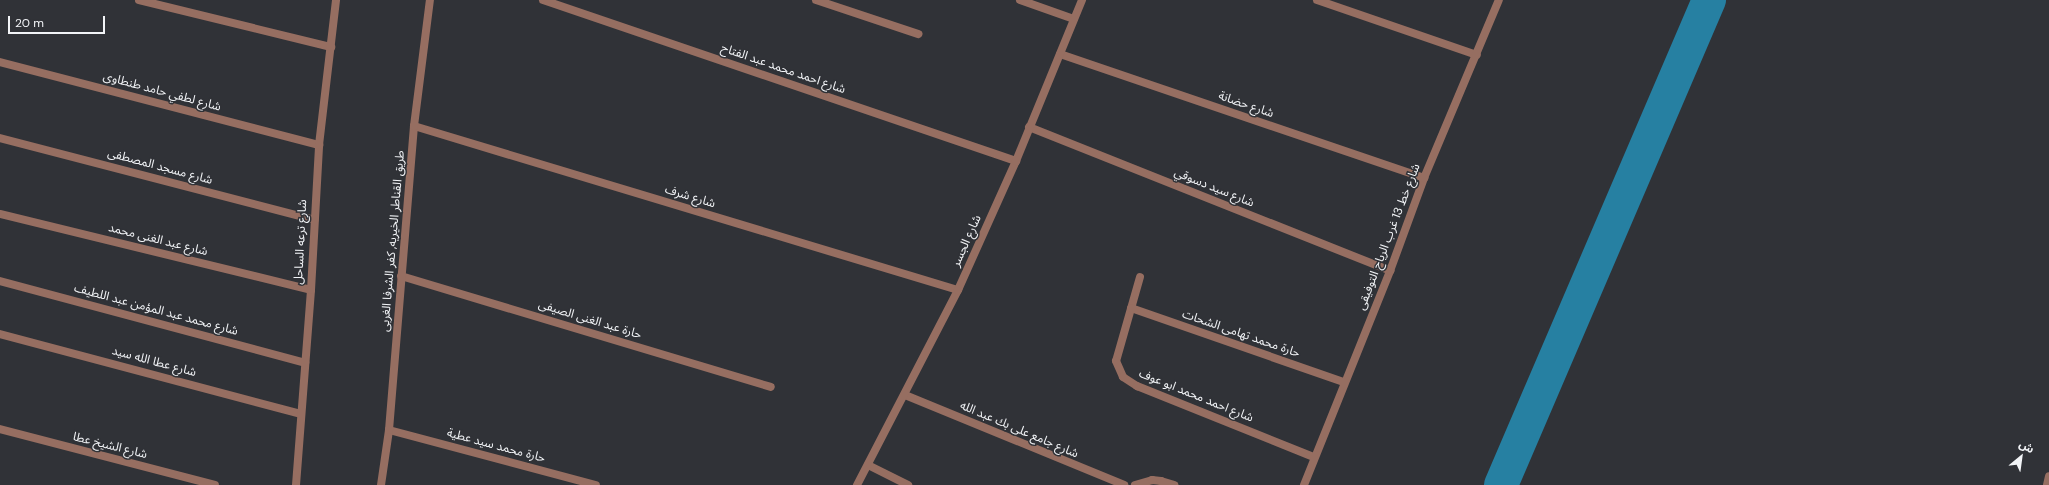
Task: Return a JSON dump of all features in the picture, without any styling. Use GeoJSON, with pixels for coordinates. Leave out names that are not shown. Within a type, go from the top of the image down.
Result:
{"type":"FeatureCollection","features":[{"type":"Feature","properties":{"kind":"street"},"geometry":{"type":"LineString","coordinates":[[139,0],[331,47]]}},
{"type":"Feature","properties":{"kind":"street","name":"شارع ترعه الساحل"},"geometry":{"type":"LineString","coordinates":[[296,485],[311,290],[319,145],[336,0]]}},
{"type":"Feature","properties":{"kind":"street","name":"طريق القناطر الخيريه, كفر الشرفا الغربى"},"geometry":{"type":"LineString","coordinates":[[381,485],[389,430],[414,126],[430,0]]}},
{"type":"Feature","properties":{"kind":"street","name":"شارع احمد محمد عبد الفتاح"},"geometry":{"type":"LineString","coordinates":[[543,0],[1016,161]]}},
{"type":"Feature","properties":{"kind":"street"},"geometry":{"type":"LineString","coordinates":[[816,0],[918,34]]}},
{"type":"Feature","properties":{"kind":"street"},"geometry":{"type":"LineString","coordinates":[[1020,0],[1074,19]]}},
{"type":"Feature","properties":{"kind":"street","name":"شارع الجسر"},"geometry":{"type":"LineString","coordinates":[[857,485],[905,395],[958,290],[1016,161],[1082,0]]}},
{"type":"Feature","properties":{"kind":"street"},"geometry":{"type":"LineString","coordinates":[[1317,0],[1477,55]]}},
{"type":"Feature","properties":{"kind":"street","name":"شارع خط 13 غرب الرياح التوفيقى"},"geometry":{"type":"LineString","coordinates":[[1304,485],[1344,382],[1390,271],[1424,178],[1499,0]]}},
{"type":"Feature","properties":{"kind":"street","name":"شارع حضانة"},"geometry":{"type":"LineString","coordinates":[[1060,54],[1424,178]]}},
{"type":"Feature","properties":{"kind":"street","name":"شارع لطفي حامد طنطاوى"},"geometry":{"type":"LineString","coordinates":[[0,62],[319,145]]}},
{"type":"Feature","properties":{"kind":"street","name":"شارع شرف"},"geometry":{"type":"LineString","coordinates":[[414,126],[958,290]]}},
{"type":"Feature","properties":{"kind":"street","name":"شارع سيد دسوقي"},"geometry":{"type":"LineString","coordinates":[[1030,127],[1390,271]]}},
{"type":"Feature","properties":{"kind":"street","name":"شارع مسجد المصطفى"},"geometry":{"type":"LineString","coordinates":[[0,138],[314,220]]}},
{"type":"Feature","properties":{"kind":"street","name":"شارع عبد الغنى محمد"},"geometry":{"type":"LineString","coordinates":[[0,214],[311,290]]}},
{"type":"Feature","properties":{"kind":"street","name":"حارة عبد الغنى الصيفى"},"geometry":{"type":"LineString","coordinates":[[401,276],[771,387]]}},
{"type":"Feature","properties":{"kind":"street","name":"شارع احمد محمد ابو عوف"},"geometry":{"type":"LineString","coordinates":[[1140,277],[1116,361],[1118,370],[1126,380],[1314,457]]}},
{"type":"Feature","properties":{"kind":"street","name":"شارع محمد عبد المؤمن عبد اللطيف"},"geometry":{"type":"LineString","coordinates":[[0,281],[305,363]]}},
{"type":"Feature","properties":{"kind":"street","name":"حارة محمد تهامى الشحات"},"geometry":{"type":"LineString","coordinates":[[1131,308],[1344,382]]}},
{"type":"Feature","properties":{"kind":"street","name":"شارع عطا الله سيد"},"geometry":{"type":"LineString","coordinates":[[0,334],[301,414]]}},
{"type":"Feature","properties":{"kind":"street","name":"شارع جامع على بك عبد الله"},"geometry":{"type":"LineString","coordinates":[[905,395],[1124,485]]}},
{"type":"Feature","properties":{"kind":"street","name":"شارع الشيخ عطا"},"geometry":{"type":"LineString","coordinates":[[0,429],[215,485]]}},
{"type":"Feature","properties":{"kind":"street","name":"حارة محمد سيد عطية"},"geometry":{"type":"LineString","coordinates":[[389,430],[596,485]]}},
{"type":"Feature","properties":{"kind":"street"},"geometry":{"type":"LineString","coordinates":[[868,465],[908,485]]}},
{"type":"Feature","properties":{"kind":"street"},"geometry":{"type":"LineString","coordinates":[[2047,485],[2049,476]]}},
{"type":"Feature","properties":{"kind":"street"},"geometry":{"type":"LineString","coordinates":[[1134,485],[1161,481],[1174,485]]}},
{"type":"Feature","properties":{"kind":"waterway"},"geometry":{"type":"LineString","coordinates":[[1501,485],[1709,0]]}}]}
